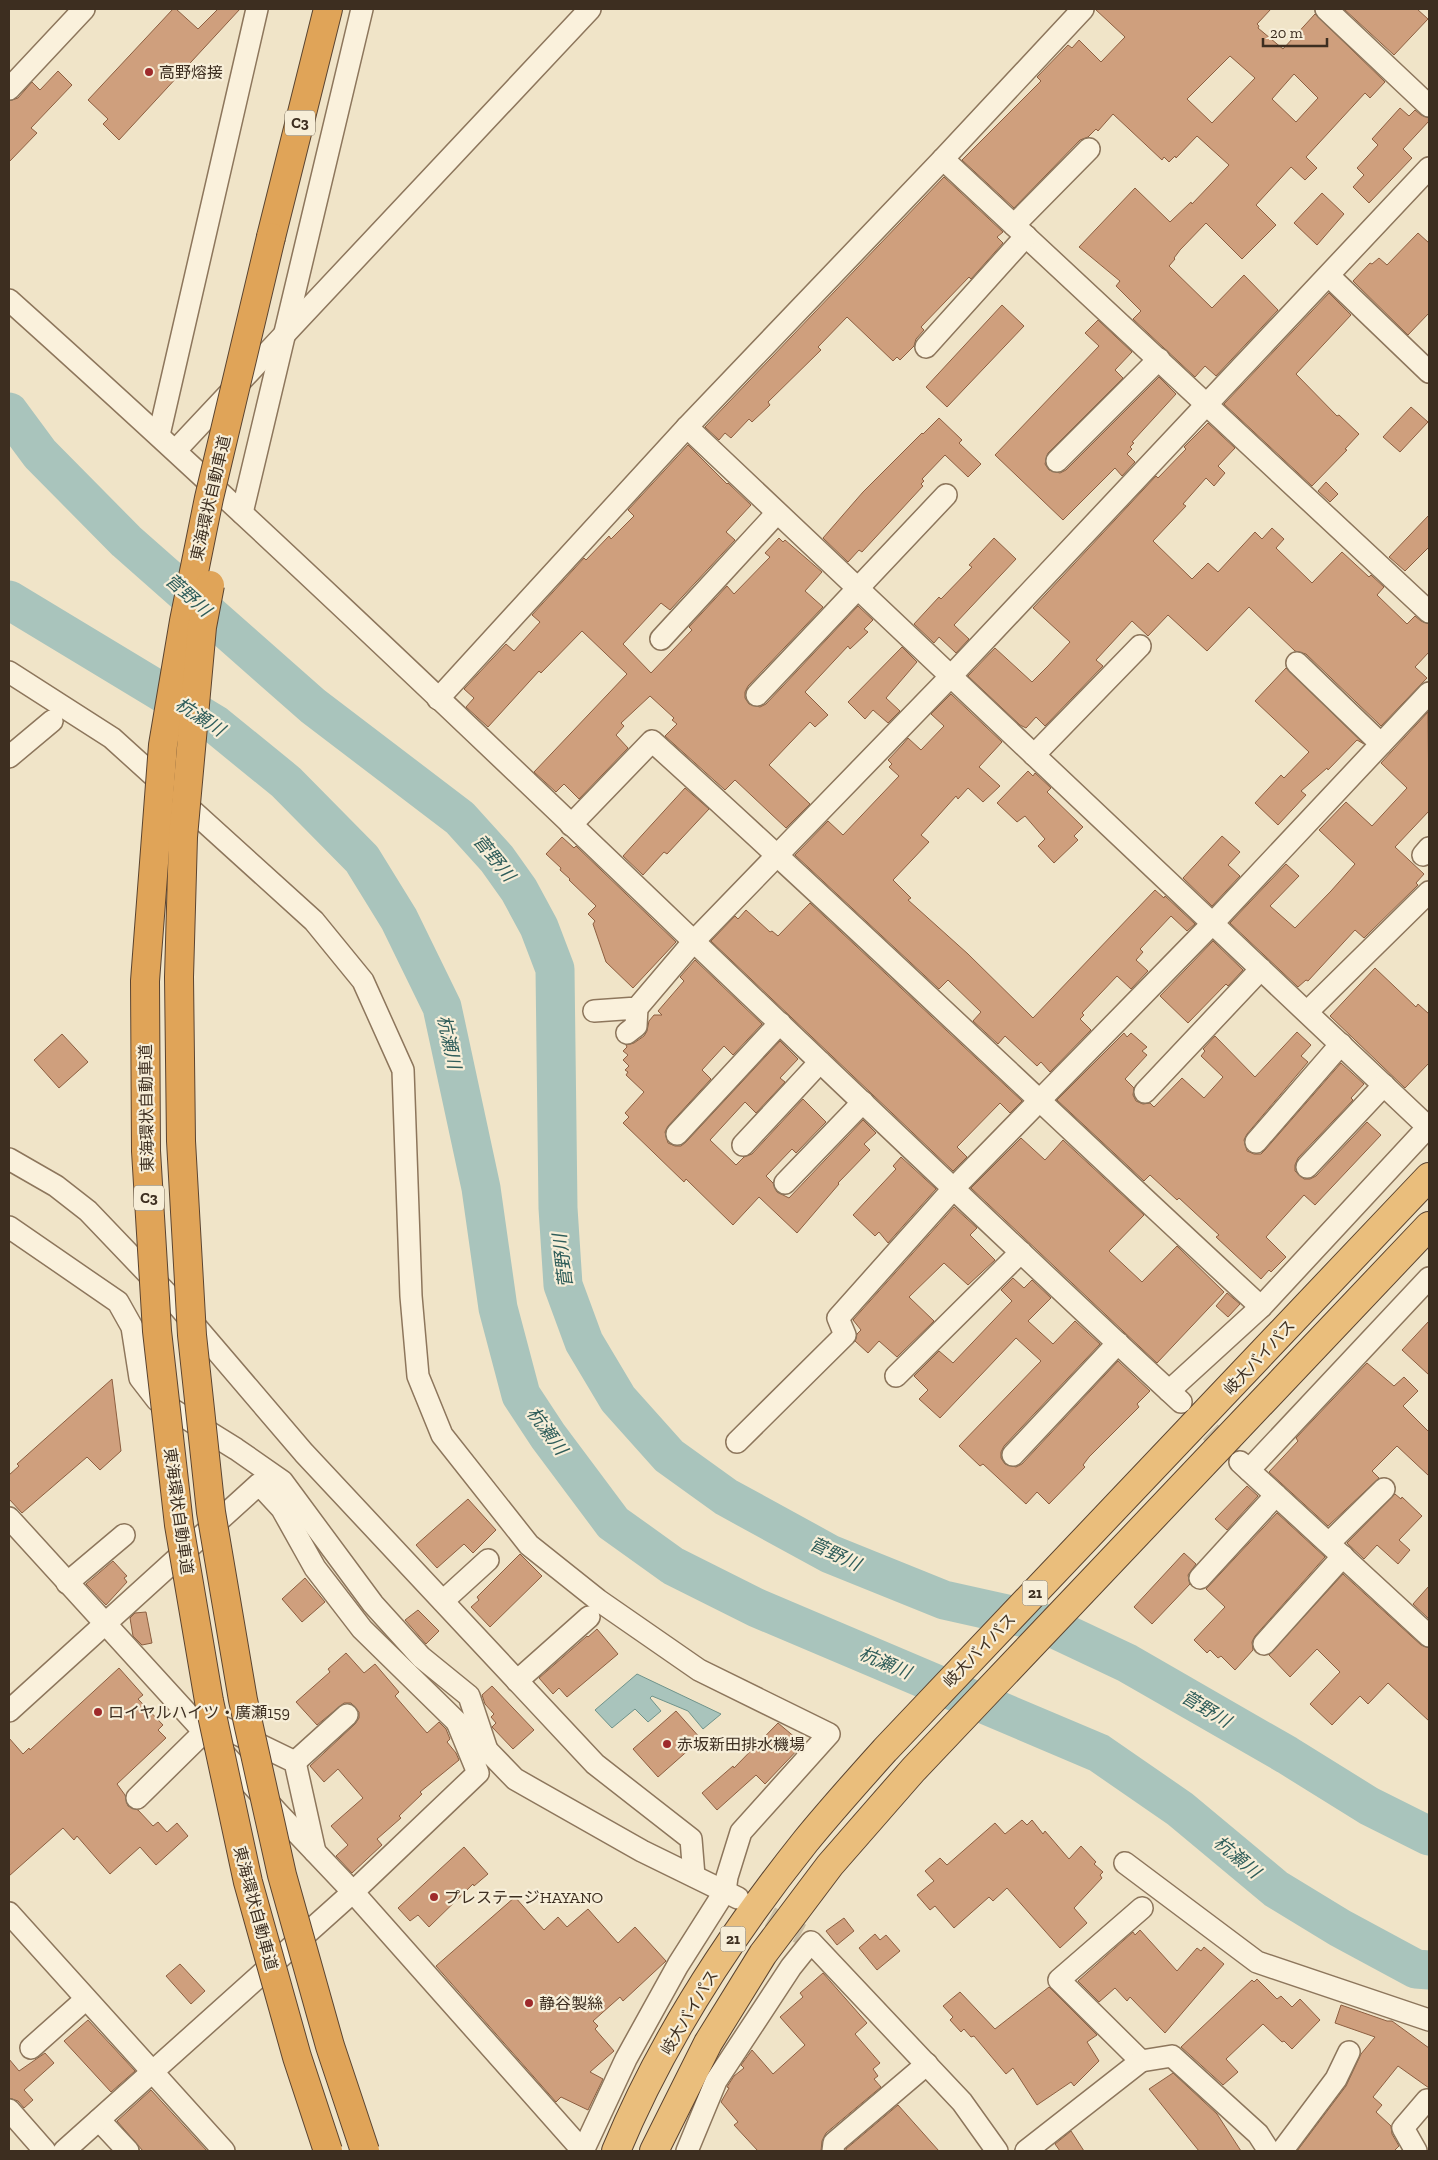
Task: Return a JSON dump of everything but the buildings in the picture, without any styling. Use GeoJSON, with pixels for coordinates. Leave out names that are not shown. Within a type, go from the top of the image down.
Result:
{"type":"FeatureCollection","features":[{"type":"Feature","properties":{"kind":"highway","name":"東海環状自動車道"},"geometry":{"type":"LineString","coordinates":[[328,9],[209,498],[184,621],[163,745],[145,981],[146,1151],[157,1331],[179,1525],[209,1701],[248,1882],[297,2057],[328,2151]]}},
{"type":"Feature","properties":{"kind":"highway","name":"東海環状自動車道"},"geometry":{"type":"LineString","coordinates":[[271,237],[202,627],[183,837],[179,977],[181,1141],[192,1335],[210,1502],[243,1700],[282,1875],[330,2046],[365,2151]]}},
{"type":"Feature","properties":{"kind":"highway","name":"岐大バイパス"},"geometry":{"type":"LineString","coordinates":[[616,2151],[677,2028],[738,1932],[805,1842],[884,1750],[1429,1177]]}},
{"type":"Feature","properties":{"kind":"highway","name":"岐大バイパス"},"geometry":{"type":"LineString","coordinates":[[654,2151],[708,2043],[763,1954],[830,1865],[913,1770],[1429,1226]]}},
{"type":"Feature","properties":{"kind":"street"},"geometry":{"type":"LineString","coordinates":[[9,89],[84,9]]}},
{"type":"Feature","properties":{"kind":"street"},"geometry":{"type":"LineString","coordinates":[[159,435],[257,9]]}},
{"type":"Feature","properties":{"kind":"street"},"geometry":{"type":"LineString","coordinates":[[242,513],[362,9]]}},
{"type":"Feature","properties":{"kind":"street"},"geometry":{"type":"LineString","coordinates":[[176,450],[590,9]]}},
{"type":"Feature","properties":{"kind":"street"},"geometry":{"type":"LineString","coordinates":[[438,699],[687,427],[943,159],[1083,9]]}},
{"type":"Feature","properties":{"kind":"street"},"geometry":{"type":"LineString","coordinates":[[1326,9],[1429,106]]}},
{"type":"Feature","properties":{"kind":"street"},"geometry":{"type":"LineString","coordinates":[[926,347],[1020,230],[1089,149]]}},
{"type":"Feature","properties":{"kind":"street"},"geometry":{"type":"LineString","coordinates":[[943,159],[1429,612]]}},
{"type":"Feature","properties":{"kind":"street"},"geometry":{"type":"LineString","coordinates":[[628,1033],[636,1026],[637,1008],[694,941],[951,676],[1429,168]]}},
{"type":"Feature","properties":{"kind":"street"},"geometry":{"type":"LineString","coordinates":[[1329,276],[1429,372]]}},
{"type":"Feature","properties":{"kind":"street"},"geometry":{"type":"LineString","coordinates":[[9,300],[176,450],[1175,1397],[1429,1127],[777,514],[687,427]]}},
{"type":"Feature","properties":{"kind":"street"},"geometry":{"type":"LineString","coordinates":[[1057,461],[1159,359]]}},
{"type":"Feature","properties":{"kind":"street"},"geometry":{"type":"LineString","coordinates":[[757,695],[946,495]]}},
{"type":"Feature","properties":{"kind":"street"},"geometry":{"type":"LineString","coordinates":[[661,639],[777,514]]}},
{"type":"Feature","properties":{"kind":"street"},"geometry":{"type":"LineString","coordinates":[[1034,754],[1140,646]]}},
{"type":"Feature","properties":{"kind":"street"},"geometry":{"type":"LineString","coordinates":[[1297,663],[1381,744]]}},
{"type":"Feature","properties":{"kind":"street"},"geometry":{"type":"LineString","coordinates":[[9,672],[112,738],[314,921],[363,981],[403,1070],[411,1296],[418,1376],[442,1435],[529,1545],[598,1600],[699,1670],[830,1734],[741,1832],[727,1877],[731,1894],[678,1965],[626,2059],[583,2151],[353,1892],[9,1518]]}},
{"type":"Feature","properties":{"kind":"street"},"geometry":{"type":"LineString","coordinates":[[737,1442],[845,1335],[838,1318],[954,1189],[1213,923],[1429,693]]}},
{"type":"Feature","properties":{"kind":"street"},"geometry":{"type":"LineString","coordinates":[[9,756],[52,721]]}},
{"type":"Feature","properties":{"kind":"street"},"geometry":{"type":"LineString","coordinates":[[571,825],[652,741],[778,855],[1038,1101],[1261,1307]]}},
{"type":"Feature","properties":{"kind":"street"},"geometry":{"type":"LineString","coordinates":[[1307,1012],[1429,892]]}},
{"type":"Feature","properties":{"kind":"street"},"geometry":{"type":"LineString","coordinates":[[1145,1092],[1261,969]]}},
{"type":"Feature","properties":{"kind":"street"},"geometry":{"type":"LineString","coordinates":[[594,1011],[637,1008]]}},
{"type":"Feature","properties":{"kind":"street"},"geometry":{"type":"LineString","coordinates":[[677,1134],[780,1023]]}},
{"type":"Feature","properties":{"kind":"street"},"geometry":{"type":"LineString","coordinates":[[1256,1142],[1341,1044]]}},
{"type":"Feature","properties":{"kind":"street"},"geometry":{"type":"LineString","coordinates":[[743,1145],[820,1062]]}},
{"type":"Feature","properties":{"kind":"street"},"geometry":{"type":"LineString","coordinates":[[1307,1167],[1384,1085]]}},
{"type":"Feature","properties":{"kind":"street"},"geometry":{"type":"LineString","coordinates":[[785,1183],[863,1102]]}},
{"type":"Feature","properties":{"kind":"street"},"geometry":{"type":"LineString","coordinates":[[9,1159],[56,1186],[88,1211],[175,1302],[304,1452],[595,1764],[691,1839],[694,1876]]}},
{"type":"Feature","properties":{"kind":"street"},"geometry":{"type":"LineString","coordinates":[[9,1227],[118,1302],[132,1327],[140,1378],[157,1400],[282,1481],[373,1604],[421,1657],[469,1696],[486,1749]]}},
{"type":"Feature","properties":{"kind":"street"},"geometry":{"type":"LineString","coordinates":[[896,1376],[1021,1252]]}},
{"type":"Feature","properties":{"kind":"street"},"geometry":{"type":"LineString","coordinates":[[1429,1278],[1244,1465],[1429,1636]]}},
{"type":"Feature","properties":{"kind":"street"},"geometry":{"type":"LineString","coordinates":[[1014,1456],[1118,1343]]}},
{"type":"Feature","properties":{"kind":"street"},"geometry":{"type":"LineString","coordinates":[[9,1711],[259,1484],[282,1509],[315,1568],[362,1629],[515,1779],[642,1851],[731,1894]]}},
{"type":"Feature","properties":{"kind":"street"},"geometry":{"type":"LineString","coordinates":[[1264,1644],[1384,1489]]}},
{"type":"Feature","properties":{"kind":"street"},"geometry":{"type":"LineString","coordinates":[[1200,1578],[1276,1495]]}},
{"type":"Feature","properties":{"kind":"street"},"geometry":{"type":"LineString","coordinates":[[67,1583],[124,1535]]}},
{"type":"Feature","properties":{"kind":"street"},"geometry":{"type":"LineString","coordinates":[[443,1601],[488,1560]]}},
{"type":"Feature","properties":{"kind":"street"},"geometry":{"type":"LineString","coordinates":[[517,1680],[589,1617]]}},
{"type":"Feature","properties":{"kind":"street"},"geometry":{"type":"LineString","coordinates":[[181,1707],[295,1762]]}},
{"type":"Feature","properties":{"kind":"street"},"geometry":{"type":"LineString","coordinates":[[295,1762],[346,1715]]}},
{"type":"Feature","properties":{"kind":"street"},"geometry":{"type":"LineString","coordinates":[[64,2151],[353,1892],[478,1773],[457,1722]]}},
{"type":"Feature","properties":{"kind":"street"},"geometry":{"type":"LineString","coordinates":[[137,1798],[204,1732]]}},
{"type":"Feature","properties":{"kind":"street"},"geometry":{"type":"LineString","coordinates":[[295,1762],[316,1853]]}},
{"type":"Feature","properties":{"kind":"street"},"geometry":{"type":"LineString","coordinates":[[1125,1863],[1257,1962],[1429,2020]]}},
{"type":"Feature","properties":{"kind":"street"},"geometry":{"type":"LineString","coordinates":[[1141,2061],[1058,1980],[1142,1908]]}},
{"type":"Feature","properties":{"kind":"street"},"geometry":{"type":"LineString","coordinates":[[9,1913],[224,2151]]}},
{"type":"Feature","properties":{"kind":"street"},"geometry":{"type":"LineString","coordinates":[[687,2151],[716,2082],[791,1967],[806,1938],[962,2102],[997,2151]]}},
{"type":"Feature","properties":{"kind":"street"},"geometry":{"type":"LineString","coordinates":[[31,2048],[86,1999]]}},
{"type":"Feature","properties":{"kind":"street"},"geometry":{"type":"LineString","coordinates":[[1282,2151],[1336,2079],[1350,2052]]}},
{"type":"Feature","properties":{"kind":"street"},"geometry":{"type":"LineString","coordinates":[[1026,2151],[1141,2061],[1172,2056],[1258,2134],[1268,2151]]}},
{"type":"Feature","properties":{"kind":"street"},"geometry":{"type":"LineString","coordinates":[[833,2151],[834,2143],[927,2064]]}},
{"type":"Feature","properties":{"kind":"street"},"geometry":{"type":"LineString","coordinates":[[1416,2151],[1403,2128],[1427,2100]]}},
{"type":"Feature","properties":{"kind":"street"},"geometry":{"type":"LineString","coordinates":[[9,2110],[45,2151]]}},
{"type":"Feature","properties":{"kind":"street"},"geometry":{"type":"LineString","coordinates":[[99,2120],[128,2151]]}},
{"type":"Feature","properties":{"kind":"water"},"geometry":{"type":"Polygon","coordinates":[[[637,1674],[721,1714],[703,1729],[688,1711],[652,1696],[650,1698],[661,1711],[648,1722],[635,1709],[612,1728],[595,1710],[637,1674]]]}},
{"type":"Feature","properties":{"kind":"waterway","name":"菅野川"},"geometry":{"type":"LineString","coordinates":[[9,412],[40,454],[126,541],[313,706],[460,818],[497,859],[519,890],[539,927],[555,969],[558,1208],[563,1285],[584,1342],[618,1399],[669,1456],[726,1497],[830,1554],[944,1600],[1038,1621],[1127,1663],[1287,1755],[1369,1806],[1429,1836]]}},
{"type":"Feature","properties":{"kind":"waterway","name":"杭瀬川"},"geometry":{"type":"LineString","coordinates":[[9,600],[216,725],[286,782],[362,859],[399,919],[442,1007],[481,1188],[498,1308],[521,1395],[548,1436],[613,1523],[673,1566],[757,1608],[1099,1753],[1180,1809],[1276,1889],[1340,1928],[1416,1969],[1429,1970]]}},
{"type":"Feature","properties":{"kind":"tunnel"},"geometry":{"type":"LineString","coordinates":[[1188,1409],[1233,1455]]}},
{"type":"Feature","properties":{"kind":"tunnel"},"geometry":{"type":"LineString","coordinates":[[742,1901],[801,1934]]}},
{"type":"Feature","properties":{"kind":"place","name":"高野熔接"},"geometry":{"type":"Point","coordinates":[149,72]}},
{"type":"Feature","properties":{"kind":"place","name":"ロイヤルハイツ・廣瀬159"},"geometry":{"type":"Point","coordinates":[98,1712]}},
{"type":"Feature","properties":{"kind":"place","name":"赤坂新田排水機場"},"geometry":{"type":"Point","coordinates":[667,1744]}},
{"type":"Feature","properties":{"kind":"place","name":"プレステージHAYANO"},"geometry":{"type":"Point","coordinates":[434,1897]}},
{"type":"Feature","properties":{"kind":"place","name":"静谷製絲"},"geometry":{"type":"Point","coordinates":[529,2003]}}]}
